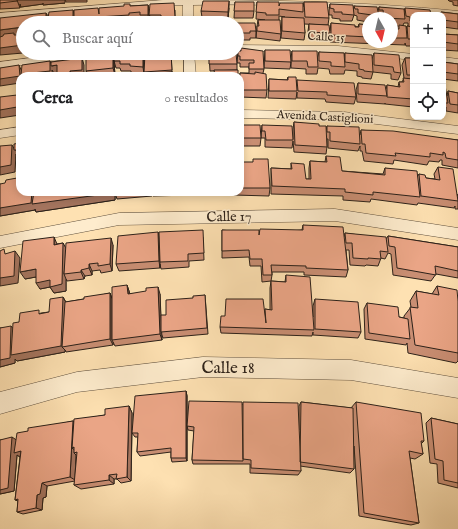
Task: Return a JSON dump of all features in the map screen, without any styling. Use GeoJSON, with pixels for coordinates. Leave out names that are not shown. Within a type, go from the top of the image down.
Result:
{"type":"FeatureCollection","features":[{"type":"Feature","properties":{"kind":"street"},"geometry":{"type":"LineString","coordinates":[[431,0],[434,11]]}},
{"type":"Feature","properties":{"kind":"street"},"geometry":{"type":"LineString","coordinates":[[188,1],[188,16]]}},
{"type":"Feature","properties":{"kind":"street"},"geometry":{"type":"LineString","coordinates":[[0,16],[62,9],[188,1],[299,2],[458,14]]}},
{"type":"Feature","properties":{"kind":"street","name":"Calle 15"},"geometry":{"type":"LineString","coordinates":[[244,48],[338,49],[410,57]]}},
{"type":"Feature","properties":{"kind":"street"},"geometry":{"type":"LineString","coordinates":[[0,65],[38,60]]}},
{"type":"Feature","properties":{"kind":"street"},"geometry":{"type":"LineString","coordinates":[[189,60],[190,72]]}},
{"type":"Feature","properties":{"kind":"street"},"geometry":{"type":"LineString","coordinates":[[446,60],[458,62]]}},
{"type":"Feature","properties":{"kind":"street","name":"Avenida Castiglioni"},"geometry":{"type":"LineString","coordinates":[[244,114],[344,116],[458,130]]}},
{"type":"Feature","properties":{"kind":"street"},"geometry":{"type":"LineString","coordinates":[[0,134],[16,132]]}},
{"type":"Feature","properties":{"kind":"street","name":"Calle 17"},"geometry":{"type":"LineString","coordinates":[[0,242],[119,219],[334,215],[458,234]]}},
{"type":"Feature","properties":{"kind":"street","name":"Calle 18"},"geometry":{"type":"LineString","coordinates":[[0,403],[77,382],[204,367],[351,370],[458,388]]}},
{"type":"Feature","properties":{"kind":"building"},"geometry":{"type":"Polygon","coordinates":[[[0,0],[17,0],[17,1],[0,3],[0,0]]]}},
{"type":"Feature","properties":{"kind":"building"},"geometry":{"type":"Polygon","coordinates":[[[203,1],[229,1],[228,12],[201,11],[203,1]]]}},
{"type":"Feature","properties":{"kind":"building"},"geometry":{"type":"Polygon","coordinates":[[[235,2],[254,2],[254,11],[234,11],[235,2]]]}},
{"type":"Feature","properties":{"kind":"building"},"geometry":{"type":"Polygon","coordinates":[[[257,2],[279,2],[279,6],[280,3],[303,3],[303,12],[279,9],[279,15],[266,15],[266,13],[256,12],[257,2]]]}},
{"type":"Feature","properties":{"kind":"building"},"geometry":{"type":"Polygon","coordinates":[[[304,2],[327,2],[329,18],[305,17],[304,2]]]}},
{"type":"Feature","properties":{"kind":"building"},"geometry":{"type":"Polygon","coordinates":[[[174,3],[175,16],[149,15],[150,4],[174,3]]]}},
{"type":"Feature","properties":{"kind":"building"},"geometry":{"type":"Polygon","coordinates":[[[124,4],[130,4],[130,6],[148,5],[148,15],[140,15],[140,12],[129,13],[129,15],[114,16],[74,16],[74,10],[98,8],[99,14],[99,8],[124,6],[124,4]]]}},
{"type":"Feature","properties":{"kind":"building"},"geometry":{"type":"Polygon","coordinates":[[[330,4],[353,5],[354,15],[334,12],[334,9],[330,8],[330,4]]]}},
{"type":"Feature","properties":{"kind":"building"},"geometry":{"type":"Polygon","coordinates":[[[354,6],[377,7],[378,12],[362,12],[362,14],[358,13],[358,9],[355,9],[354,6]]]}},
{"type":"Feature","properties":{"kind":"building"},"geometry":{"type":"Polygon","coordinates":[[[379,7],[404,9],[405,19],[398,19],[398,12],[383,12],[383,10],[379,10],[379,7]]]}},
{"type":"Feature","properties":{"kind":"building"},"geometry":{"type":"Polygon","coordinates":[[[405,8],[430,10],[430,12],[410,12],[410,17],[406,16],[405,8]]]}},
{"type":"Feature","properties":{"kind":"building"},"geometry":{"type":"Polygon","coordinates":[[[73,10],[73,16],[48,16],[49,12],[73,10]]]}},
{"type":"Feature","properties":{"kind":"building"},"geometry":{"type":"Polygon","coordinates":[[[46,13],[46,16],[18,16],[46,13]]]}},
{"type":"Feature","properties":{"kind":"building"},"geometry":{"type":"Polygon","coordinates":[[[446,13],[458,14],[458,22],[446,20],[446,13]]]}},
{"type":"Feature","properties":{"kind":"building"},"geometry":{"type":"Polygon","coordinates":[[[16,16],[16,28],[0,30],[0,18],[16,16]]]}},
{"type":"Feature","properties":{"kind":"building"},"geometry":{"type":"Polygon","coordinates":[[[282,17],[304,18],[305,33],[282,31],[282,17]]]}},
{"type":"Feature","properties":{"kind":"building"},"geometry":{"type":"Polygon","coordinates":[[[258,20],[280,20],[281,34],[257,31],[257,26],[259,26],[258,20]]]}},
{"type":"Feature","properties":{"kind":"building"},"geometry":{"type":"Polygon","coordinates":[[[244,23],[255,23],[256,31],[250,31],[250,33],[244,33],[244,23]]]}},
{"type":"Feature","properties":{"kind":"building"},"geometry":{"type":"Polygon","coordinates":[[[331,23],[355,25],[355,27],[359,27],[359,24],[362,24],[362,37],[331,35],[331,23]]]}},
{"type":"Feature","properties":{"kind":"building"},"geometry":{"type":"Polygon","coordinates":[[[309,24],[329,25],[330,33],[309,32],[309,24]]]}},
{"type":"Feature","properties":{"kind":"building"},"geometry":{"type":"Polygon","coordinates":[[[399,25],[406,26],[407,38],[398,38],[399,25]]]}},
{"type":"Feature","properties":{"kind":"building"},"geometry":{"type":"Polygon","coordinates":[[[407,26],[410,26],[410,39],[408,39],[407,26]]]}},
{"type":"Feature","properties":{"kind":"building"},"geometry":{"type":"Polygon","coordinates":[[[14,33],[14,35],[16,35],[16,46],[0,48],[0,37],[4,34],[14,33]]]}},
{"type":"Feature","properties":{"kind":"building"},"geometry":{"type":"Polygon","coordinates":[[[446,34],[458,35],[458,44],[446,42],[446,34]]]}},
{"type":"Feature","properties":{"kind":"building"},"geometry":{"type":"Polygon","coordinates":[[[244,48],[263,51],[264,69],[249,69],[249,63],[254,63],[254,60],[244,60],[244,48]]]}},
{"type":"Feature","properties":{"kind":"building"},"geometry":{"type":"Polygon","coordinates":[[[265,50],[290,50],[291,62],[265,61],[265,50]]]}},
{"type":"Feature","properties":{"kind":"building"},"geometry":{"type":"Polygon","coordinates":[[[292,51],[317,51],[318,67],[308,67],[307,61],[292,61],[292,51]]]}},
{"type":"Feature","properties":{"kind":"building"},"geometry":{"type":"Polygon","coordinates":[[[319,52],[344,53],[345,67],[331,66],[331,62],[319,61],[319,52]]]}},
{"type":"Feature","properties":{"kind":"building"},"geometry":{"type":"Polygon","coordinates":[[[345,53],[372,55],[373,72],[359,69],[359,64],[345,62],[345,53]]]}},
{"type":"Feature","properties":{"kind":"building"},"geometry":{"type":"Polygon","coordinates":[[[374,53],[399,55],[401,73],[394,72],[393,67],[374,65],[374,53]]]}},
{"type":"Feature","properties":{"kind":"building"},"geometry":{"type":"Polygon","coordinates":[[[405,58],[410,58],[410,75],[407,75],[405,58]]]}},
{"type":"Feature","properties":{"kind":"building"},"geometry":{"type":"Polygon","coordinates":[[[82,60],[82,70],[57,72],[57,65],[51,66],[51,62],[82,60]]]}},
{"type":"Feature","properties":{"kind":"building"},"geometry":{"type":"Polygon","coordinates":[[[86,60],[113,60],[113,68],[86,71],[86,60]]]}},
{"type":"Feature","properties":{"kind":"building"},"geometry":{"type":"Polygon","coordinates":[[[143,60],[143,67],[130,66],[130,64],[120,64],[120,61],[114,61],[143,60]]]}},
{"type":"Feature","properties":{"kind":"building"},"geometry":{"type":"Polygon","coordinates":[[[145,60],[171,60],[172,70],[144,72],[145,60]]]}},
{"type":"Feature","properties":{"kind":"building"},"geometry":{"type":"Polygon","coordinates":[[[209,60],[237,60],[237,64],[209,64],[209,60]]]}},
{"type":"Feature","properties":{"kind":"building"},"geometry":{"type":"Polygon","coordinates":[[[50,61],[50,71],[21,72],[22,65],[50,61]]]}},
{"type":"Feature","properties":{"kind":"building"},"geometry":{"type":"Polygon","coordinates":[[[446,62],[458,64],[458,74],[446,72],[446,62]]]}},
{"type":"Feature","properties":{"kind":"building"},"geometry":{"type":"Polygon","coordinates":[[[19,65],[20,72],[16,72],[16,77],[0,79],[0,68],[19,65]]]}},
{"type":"Feature","properties":{"kind":"building"},"geometry":{"type":"Polygon","coordinates":[[[214,70],[238,70],[238,72],[214,72],[214,70]]]}},
{"type":"Feature","properties":{"kind":"building"},"geometry":{"type":"Polygon","coordinates":[[[255,72],[266,74],[267,90],[244,90],[244,73],[255,74],[255,72]]]}},
{"type":"Feature","properties":{"kind":"building"},"geometry":{"type":"Polygon","coordinates":[[[288,77],[296,77],[297,91],[269,91],[269,79],[288,80],[288,77]]]}},
{"type":"Feature","properties":{"kind":"building"},"geometry":{"type":"Polygon","coordinates":[[[403,78],[410,79],[410,99],[387,97],[387,85],[400,87],[399,82],[404,82],[403,78]]]}},
{"type":"Feature","properties":{"kind":"building"},"geometry":{"type":"Polygon","coordinates":[[[297,80],[354,83],[356,97],[327,95],[327,92],[298,91],[297,80]]]}},
{"type":"Feature","properties":{"kind":"building"},"geometry":{"type":"Polygon","coordinates":[[[358,83],[385,85],[387,96],[358,94],[358,83]]]}},
{"type":"Feature","properties":{"kind":"building"},"geometry":{"type":"Polygon","coordinates":[[[446,91],[448,103],[446,103],[446,91]]]}},
{"type":"Feature","properties":{"kind":"building"},"geometry":{"type":"Polygon","coordinates":[[[448,91],[458,93],[458,105],[450,104],[448,91]]]}},
{"type":"Feature","properties":{"kind":"building"},"geometry":{"type":"Polygon","coordinates":[[[16,95],[16,107],[0,110],[0,97],[16,95]]]}},
{"type":"Feature","properties":{"kind":"building"},"geometry":{"type":"Polygon","coordinates":[[[294,122],[326,126],[327,147],[295,145],[294,122]]]}},
{"type":"Feature","properties":{"kind":"building"},"geometry":{"type":"Polygon","coordinates":[[[244,125],[260,125],[261,138],[244,138],[244,125]]]}},
{"type":"Feature","properties":{"kind":"building"},"geometry":{"type":"Polygon","coordinates":[[[262,125],[292,126],[293,140],[266,140],[265,131],[262,131],[262,125]]]}},
{"type":"Feature","properties":{"kind":"building"},"geometry":{"type":"Polygon","coordinates":[[[327,126],[359,127],[360,144],[330,141],[330,132],[327,132],[327,126]]]}},
{"type":"Feature","properties":{"kind":"building"},"geometry":{"type":"Polygon","coordinates":[[[361,130],[393,131],[458,140],[458,160],[446,158],[445,153],[443,152],[443,155],[430,153],[430,157],[395,153],[396,156],[366,153],[365,144],[362,144],[361,130]]]}},
{"type":"Feature","properties":{"kind":"building"},"geometry":{"type":"Polygon","coordinates":[[[14,144],[16,144],[16,150],[14,150],[14,144]]]}},
{"type":"Feature","properties":{"kind":"building"},"geometry":{"type":"Polygon","coordinates":[[[12,145],[11,165],[0,167],[0,146],[12,145]]]}},
{"type":"Feature","properties":{"kind":"building"},"geometry":{"type":"Polygon","coordinates":[[[326,156],[340,157],[342,171],[385,175],[385,168],[417,171],[420,197],[373,192],[373,195],[345,192],[345,189],[272,186],[271,168],[292,169],[291,163],[304,164],[306,179],[311,179],[310,161],[327,162],[326,156]]]}},
{"type":"Feature","properties":{"kind":"building"},"geometry":{"type":"Polygon","coordinates":[[[253,159],[268,159],[270,188],[244,188],[244,162],[253,162],[253,159]]]}},
{"type":"Feature","properties":{"kind":"building"},"geometry":{"type":"Polygon","coordinates":[[[438,167],[453,169],[458,201],[421,196],[419,174],[425,175],[426,178],[440,180],[438,167]]]}},
{"type":"Feature","properties":{"kind":"building"},"geometry":{"type":"Polygon","coordinates":[[[16,178],[16,196],[32,196],[31,203],[0,208],[0,184],[5,183],[6,180],[16,178]]]}},
{"type":"Feature","properties":{"kind":"building"},"geometry":{"type":"Polygon","coordinates":[[[33,196],[91,196],[32,204],[33,196]]]}},
{"type":"Feature","properties":{"kind":"building"},"geometry":{"type":"Polygon","coordinates":[[[303,225],[343,227],[348,270],[306,268],[306,266],[271,265],[272,275],[263,275],[262,259],[250,259],[249,250],[222,251],[222,230],[259,230],[259,235],[260,229],[303,230],[303,225]]]}},
{"type":"Feature","properties":{"kind":"building"},"geometry":{"type":"Polygon","coordinates":[[[203,230],[204,253],[188,254],[188,261],[160,262],[159,232],[203,230]]]}},
{"type":"Feature","properties":{"kind":"building"},"geometry":{"type":"Polygon","coordinates":[[[158,232],[159,261],[116,264],[118,236],[158,232]]]}},
{"type":"Feature","properties":{"kind":"building"},"geometry":{"type":"Polygon","coordinates":[[[345,233],[386,237],[388,252],[380,251],[381,259],[353,258],[352,243],[346,243],[345,233]]]}},
{"type":"Feature","properties":{"kind":"building"},"geometry":{"type":"Polygon","coordinates":[[[388,236],[458,247],[458,271],[435,266],[436,275],[397,268],[395,247],[389,246],[388,236]]]}},
{"type":"Feature","properties":{"kind":"building"},"geometry":{"type":"Polygon","coordinates":[[[54,237],[54,245],[63,243],[62,284],[50,287],[50,280],[36,283],[36,269],[20,272],[23,241],[54,237]]]}},
{"type":"Feature","properties":{"kind":"building"},"geometry":{"type":"Polygon","coordinates":[[[111,238],[110,264],[98,266],[98,263],[89,264],[89,268],[81,270],[81,272],[64,274],[66,243],[111,238]]]}},
{"type":"Feature","properties":{"kind":"building"},"geometry":{"type":"Polygon","coordinates":[[[4,249],[5,254],[15,251],[14,276],[0,278],[0,251],[4,249]]]}},
{"type":"Feature","properties":{"kind":"building"},"geometry":{"type":"Polygon","coordinates":[[[286,275],[310,277],[314,330],[220,327],[221,316],[225,316],[226,299],[263,299],[266,323],[265,309],[272,310],[271,281],[286,282],[286,275]]]}},
{"type":"Feature","properties":{"kind":"building"},"geometry":{"type":"Polygon","coordinates":[[[127,285],[128,294],[146,291],[146,288],[158,287],[160,334],[112,340],[112,287],[127,285]]]}},
{"type":"Feature","properties":{"kind":"building"},"geometry":{"type":"Polygon","coordinates":[[[437,286],[457,290],[458,353],[415,345],[410,307],[418,308],[416,291],[439,295],[437,286]]]}},
{"type":"Feature","properties":{"kind":"building"},"geometry":{"type":"Polygon","coordinates":[[[110,293],[110,339],[62,347],[65,302],[110,293]]]}},
{"type":"Feature","properties":{"kind":"building"},"geometry":{"type":"Polygon","coordinates":[[[205,295],[207,328],[161,332],[161,315],[166,315],[166,300],[193,298],[193,296],[205,295]]]}},
{"type":"Feature","properties":{"kind":"building"},"geometry":{"type":"Polygon","coordinates":[[[63,297],[61,346],[11,355],[13,323],[19,322],[20,313],[39,310],[39,314],[49,312],[50,299],[63,297]]]}},
{"type":"Feature","properties":{"kind":"building"},"geometry":{"type":"Polygon","coordinates":[[[315,299],[358,302],[361,332],[315,329],[315,299]]]}},
{"type":"Feature","properties":{"kind":"building"},"geometry":{"type":"Polygon","coordinates":[[[367,303],[398,307],[399,317],[408,319],[410,339],[369,333],[367,303]]]}},
{"type":"Feature","properties":{"kind":"building"},"geometry":{"type":"Polygon","coordinates":[[[11,326],[10,358],[0,360],[0,328],[11,326]]]}},
{"type":"Feature","properties":{"kind":"building"},"geometry":{"type":"Polygon","coordinates":[[[186,391],[186,458],[171,458],[171,448],[137,452],[138,433],[132,433],[135,396],[186,391]]]}},
{"type":"Feature","properties":{"kind":"building"},"geometry":{"type":"Polygon","coordinates":[[[189,401],[242,402],[243,461],[192,460],[194,427],[187,426],[189,401]]]}},
{"type":"Feature","properties":{"kind":"building"},"geometry":{"type":"Polygon","coordinates":[[[243,402],[298,403],[301,471],[251,468],[251,460],[243,459],[243,402]]]}},
{"type":"Feature","properties":{"kind":"building"},"geometry":{"type":"Polygon","coordinates":[[[301,402],[353,408],[354,469],[300,462],[301,402]]]}},
{"type":"Feature","properties":{"kind":"building"},"geometry":{"type":"Polygon","coordinates":[[[356,402],[421,413],[424,441],[421,441],[423,454],[409,451],[419,523],[364,513],[356,402]]]}},
{"type":"Feature","properties":{"kind":"building"},"geometry":{"type":"Polygon","coordinates":[[[129,406],[127,477],[116,479],[117,474],[109,475],[109,480],[74,485],[77,452],[74,453],[74,447],[72,448],[74,419],[105,415],[105,409],[129,406]]]}},
{"type":"Feature","properties":{"kind":"building"},"geometry":{"type":"Polygon","coordinates":[[[431,418],[458,424],[458,483],[444,480],[443,461],[435,459],[431,418]]]}},
{"type":"Feature","properties":{"kind":"building"},"geometry":{"type":"Polygon","coordinates":[[[73,421],[70,477],[42,483],[40,494],[37,495],[36,508],[17,512],[18,499],[15,500],[21,451],[14,453],[17,433],[28,431],[28,428],[73,421]]]}},
{"type":"Feature","properties":{"kind":"building"},"geometry":{"type":"Polygon","coordinates":[[[12,437],[8,488],[0,490],[0,440],[12,437]]]}}]}
